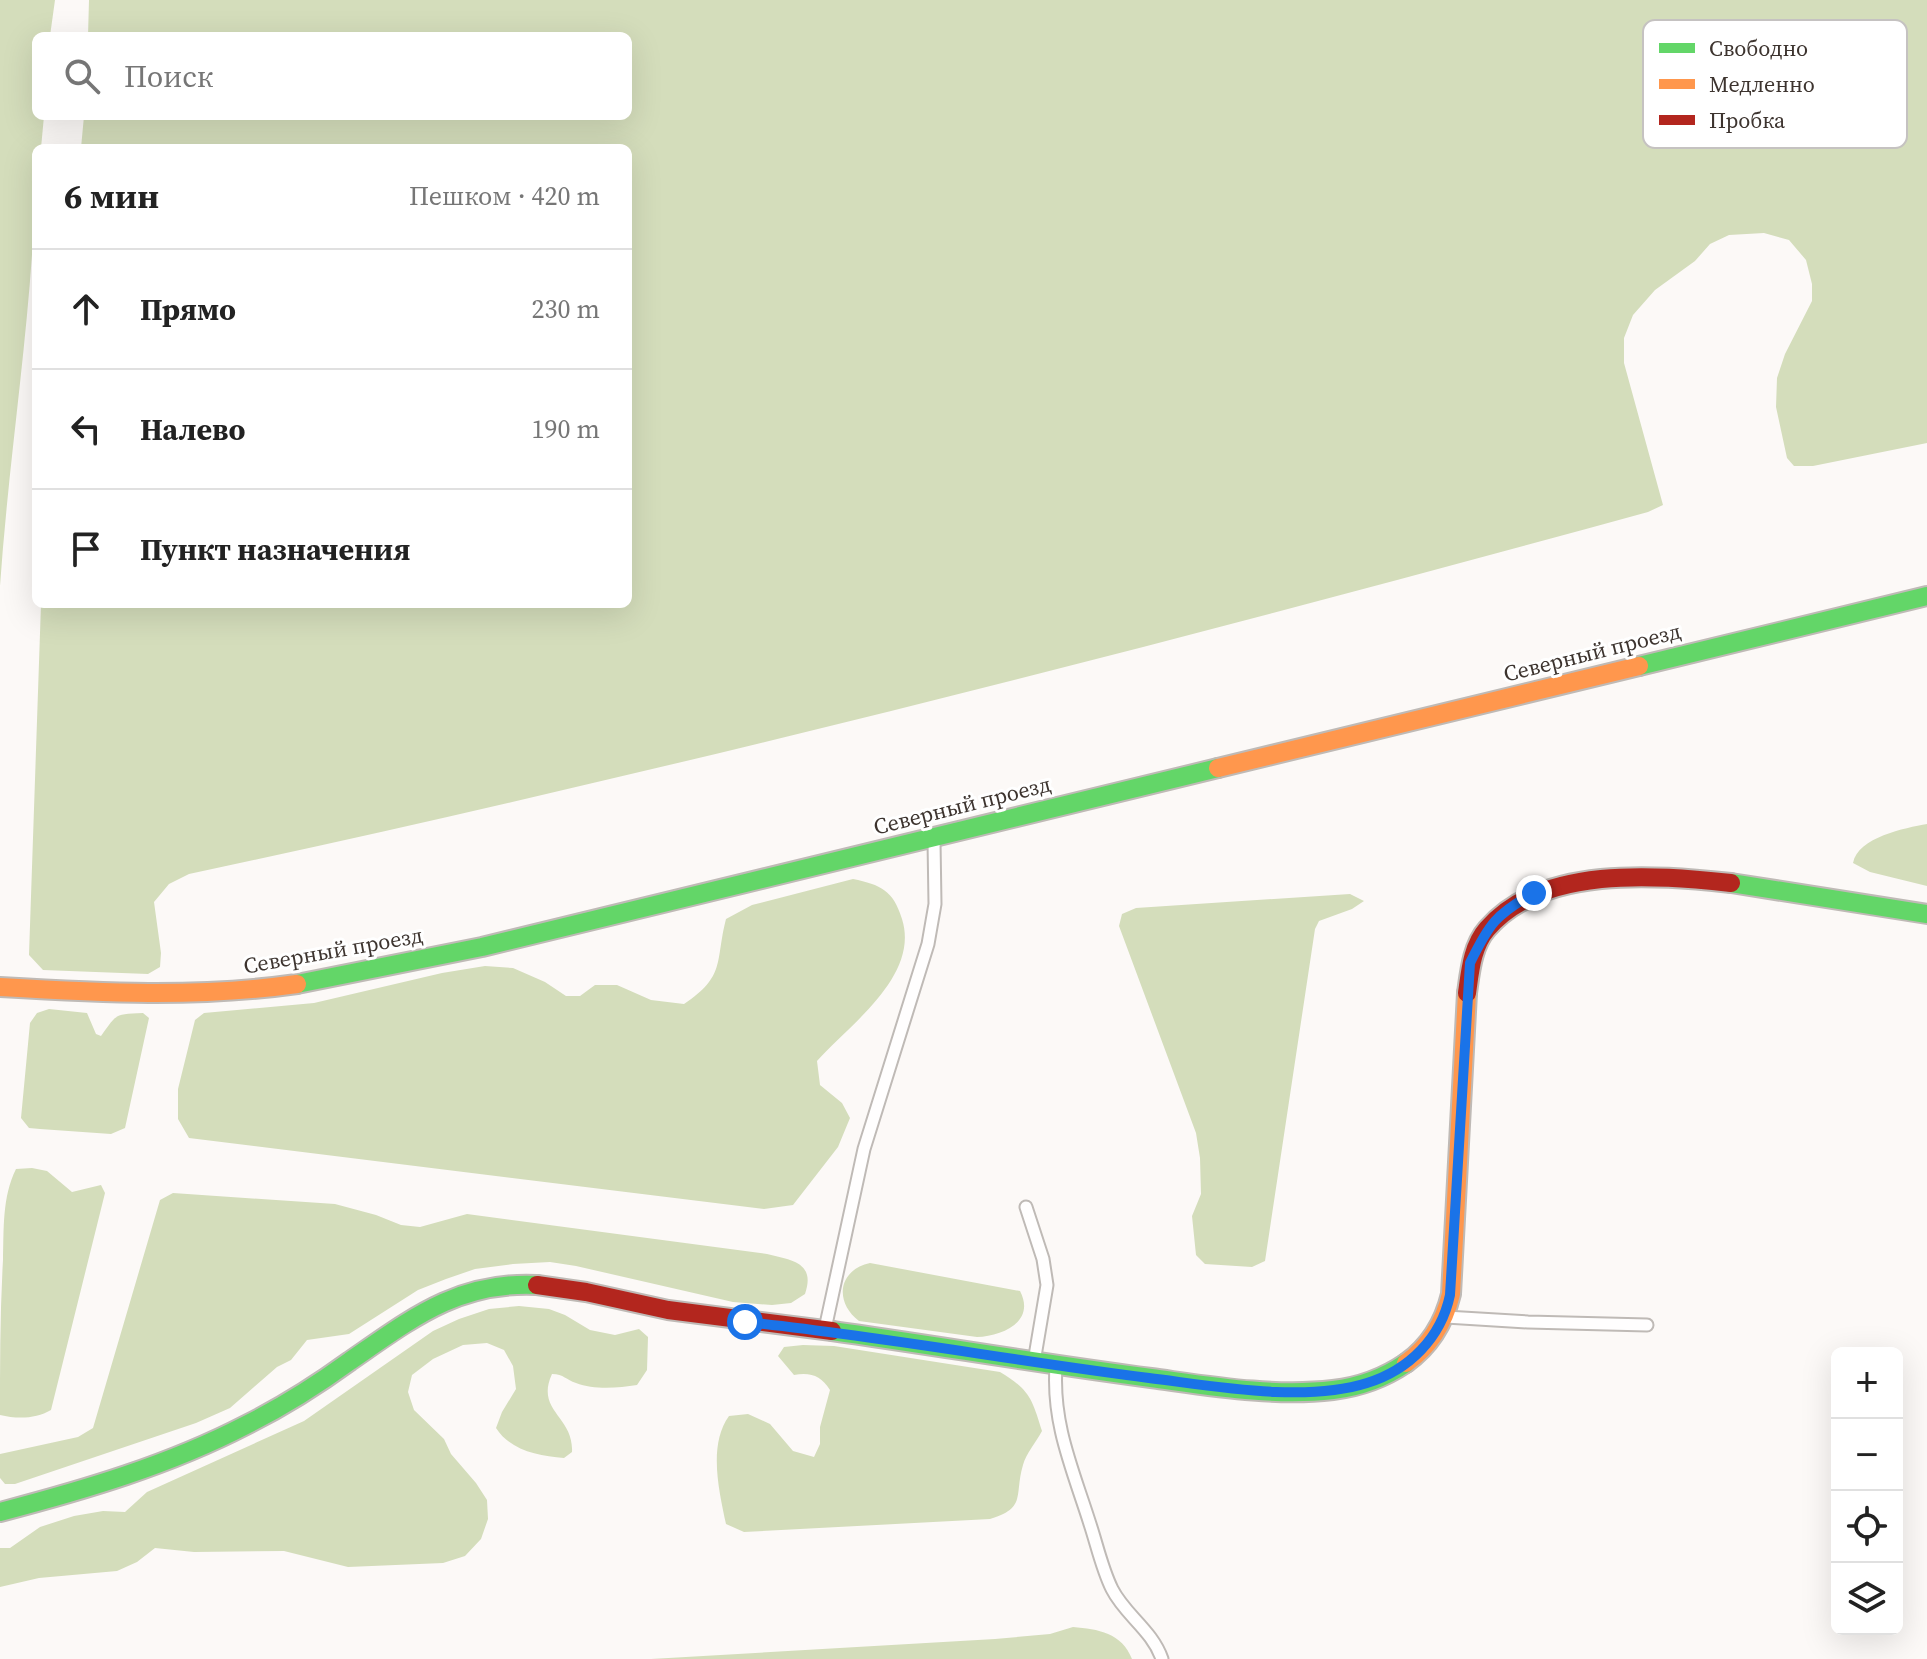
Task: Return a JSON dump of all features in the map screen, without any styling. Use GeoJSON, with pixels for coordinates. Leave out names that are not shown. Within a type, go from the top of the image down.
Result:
{"type":"FeatureCollection","features":[{"type":"Feature","properties":{"kind":"street","name":"Северный проезд"},"geometry":{"type":"LineString","coordinates":[[0,987],[173,995],[243,991],[314,981],[482,947],[1927,596]]}},
{"type":"Feature","properties":{"kind":"street"},"geometry":{"type":"LineString","coordinates":[[0,1512],[137,1472],[192,1452],[299,1395],[435,1303],[501,1286],[558,1286],[662,1309],[745,1322],[825,1330],[1034,1363],[1230,1388],[1334,1390],[1366,1383],[1402,1366],[1427,1344],[1445,1317],[1453,1269],[1470,963],[1486,930],[1505,909],[1534,893],[1576,882],[1616,876],[1663,876],[1715,881],[1927,914]]}},
{"type":"Feature","properties":{"kind":"lane"},"geometry":{"type":"LineString","coordinates":[[825,1330],[864,1149],[928,944],[935,904],[934,837]]}},
{"type":"Feature","properties":{"kind":"lane"},"geometry":{"type":"LineString","coordinates":[[1026,1207],[1046,1272],[1034,1363]]}},
{"type":"Feature","properties":{"kind":"lane"},"geometry":{"type":"LineString","coordinates":[[1445,1317],[1647,1325]]}},
{"type":"Feature","properties":{"kind":"lane"},"geometry":{"type":"LineString","coordinates":[[1056,1366],[1058,1420],[1105,1572],[1112,1589],[1143,1627],[1162,1659]]}},
{"type":"Feature","properties":{"kind":"green space"},"geometry":{"type":"Polygon","coordinates":[[[0,0],[55,0],[51,32],[32,32],[32,120],[44,120],[41,144],[32,144],[32,258],[0,586],[0,0]]]}},
{"type":"Feature","properties":{"kind":"green space"},"geometry":{"type":"Polygon","coordinates":[[[89,0],[1927,0],[1927,443],[1813,466],[1794,466],[1787,458],[1776,407],[1777,378],[1785,354],[1812,301],[1812,284],[1806,260],[1789,240],[1764,233],[1729,235],[1710,244],[1695,261],[1655,290],[1633,315],[1624,338],[1624,363],[1663,505],[1648,512],[921,704],[556,792],[189,874],[169,884],[154,902],[160,967],[148,974],[43,970],[29,955],[41,608],[632,608],[632,144],[81,144],[84,120],[632,120],[632,32],[88,32],[89,0]]]}},
{"type":"Feature","properties":{"kind":"green space"},"geometry":{"type":"Polygon","coordinates":[[[1927,824],[1927,886],[1870,872],[1853,863],[1857,854],[1873,840],[1927,824]]]}},
{"type":"Feature","properties":{"kind":"green space"},"geometry":{"type":"Polygon","coordinates":[[[853,879],[885,890],[890,895],[902,919],[905,940],[901,960],[878,998],[817,1061],[820,1085],[842,1103],[850,1118],[838,1147],[793,1205],[764,1209],[189,1138],[178,1119],[178,1089],[195,1020],[204,1013],[314,1003],[485,966],[513,968],[545,982],[566,996],[580,996],[595,985],[617,985],[651,1000],[684,1004],[713,976],[726,919],[752,905],[853,879]]]}},
{"type":"Feature","properties":{"kind":"green space"},"geometry":{"type":"Polygon","coordinates":[[[1350,894],[1364,901],[1352,909],[1319,921],[1315,929],[1265,1261],[1252,1267],[1205,1264],[1196,1255],[1192,1216],[1201,1194],[1196,1133],[1119,926],[1122,914],[1136,908],[1350,894]]]}},
{"type":"Feature","properties":{"kind":"green space"},"geometry":{"type":"Polygon","coordinates":[[[49,1009],[87,1013],[96,1034],[101,1036],[121,1015],[143,1013],[149,1018],[125,1128],[111,1134],[29,1128],[21,1118],[30,1023],[37,1013],[49,1009]]]}},
{"type":"Feature","properties":{"kind":"green space"},"geometry":{"type":"Polygon","coordinates":[[[16,1169],[47,1171],[72,1192],[101,1185],[105,1193],[51,1410],[33,1417],[13,1417],[0,1415],[5,1213],[8,1191],[16,1169]]]}},
{"type":"Feature","properties":{"kind":"green space"},"geometry":{"type":"Polygon","coordinates":[[[173,1193],[335,1204],[401,1225],[420,1227],[467,1214],[767,1254],[799,1264],[807,1275],[808,1283],[805,1294],[791,1303],[772,1305],[733,1302],[550,1262],[475,1269],[418,1290],[349,1334],[307,1340],[291,1360],[277,1367],[230,1408],[196,1423],[15,1484],[5,1484],[0,1478],[0,1454],[78,1437],[93,1428],[160,1200],[173,1193]]]}},
{"type":"Feature","properties":{"kind":"green space"},"geometry":{"type":"Polygon","coordinates":[[[870,1263],[1020,1291],[1024,1311],[1020,1319],[1006,1330],[977,1337],[859,1321],[846,1305],[843,1288],[851,1272],[870,1263]]]}},
{"type":"Feature","properties":{"kind":"green space"},"geometry":{"type":"Polygon","coordinates":[[[519,1306],[549,1309],[590,1330],[615,1335],[639,1329],[648,1337],[647,1370],[637,1385],[614,1388],[583,1385],[552,1374],[548,1397],[571,1440],[572,1452],[564,1458],[535,1454],[517,1447],[496,1428],[516,1389],[513,1366],[504,1350],[487,1343],[463,1345],[433,1359],[412,1375],[408,1392],[414,1410],[444,1439],[451,1454],[487,1500],[488,1519],[481,1539],[465,1556],[443,1563],[348,1567],[284,1551],[194,1552],[155,1548],[137,1562],[117,1571],[39,1578],[0,1587],[0,1548],[10,1548],[40,1527],[74,1516],[103,1511],[125,1512],[147,1492],[304,1421],[433,1331],[489,1309],[519,1306]]]}},
{"type":"Feature","properties":{"kind":"green space"},"geometry":{"type":"Polygon","coordinates":[[[834,1346],[1000,1372],[1018,1384],[1028,1396],[1042,1431],[1024,1461],[1014,1505],[1002,1515],[990,1519],[744,1532],[726,1524],[718,1483],[717,1454],[729,1416],[748,1414],[770,1424],[793,1451],[814,1457],[820,1444],[820,1427],[830,1390],[815,1376],[794,1375],[778,1356],[784,1347],[834,1346]]]}},
{"type":"Feature","properties":{"kind":"green space"},"geometry":{"type":"Polygon","coordinates":[[[1073,1627],[1100,1631],[1116,1638],[1132,1659],[651,1659],[995,1639],[1050,1634],[1073,1627]]]}},
{"type":"Feature","properties":{"kind":"traffic: fast"},"geometry":{"type":"LineString","coordinates":[[1639,666],[1927,596]]}},
{"type":"Feature","properties":{"kind":"traffic: fast"},"geometry":{"type":"LineString","coordinates":[[297,984],[482,947],[1218,768]]}},
{"type":"Feature","properties":{"kind":"traffic: fast"},"geometry":{"type":"LineString","coordinates":[[1731,883],[1927,914]]}},
{"type":"Feature","properties":{"kind":"traffic: fast"},"geometry":{"type":"LineString","coordinates":[[0,1512],[126,1475],[217,1439],[325,1379],[415,1317],[459,1296],[509,1285],[537,1285]]}},
{"type":"Feature","properties":{"kind":"traffic: fast"},"geometry":{"type":"LineString","coordinates":[[832,1331],[1111,1373],[1265,1391],[1343,1389],[1380,1377],[1406,1363]]}},
{"type":"Feature","properties":{"kind":"traffic: slow"},"geometry":{"type":"LineString","coordinates":[[1218,768],[1639,666]]}},
{"type":"Feature","properties":{"kind":"traffic: slow"},"geometry":{"type":"LineString","coordinates":[[0,987],[186,993],[297,984]]}},
{"type":"Feature","properties":{"kind":"traffic: slow"},"geometry":{"type":"LineString","coordinates":[[1406,1363],[1435,1333],[1451,1294],[1467,993]]}},
{"type":"Feature","properties":{"kind":"traffic: jam"},"geometry":{"type":"LineString","coordinates":[[1467,993],[1472,960],[1487,929],[1510,908],[1538,894],[1568,884],[1635,877],[1731,883]]}},
{"type":"Feature","properties":{"kind":"traffic: jam"},"geometry":{"type":"LineString","coordinates":[[537,1285],[668,1310],[832,1331]]}},
{"type":"Feature","properties":{"kind":"route"},"geometry":{"type":"LineString","coordinates":[[745,1322],[825,1330],[1056,1366],[1230,1388],[1334,1390],[1388,1374],[1417,1355],[1436,1333],[1445,1317],[1450,1295],[1470,963],[1486,930],[1505,909],[1534,893]]}}]}
